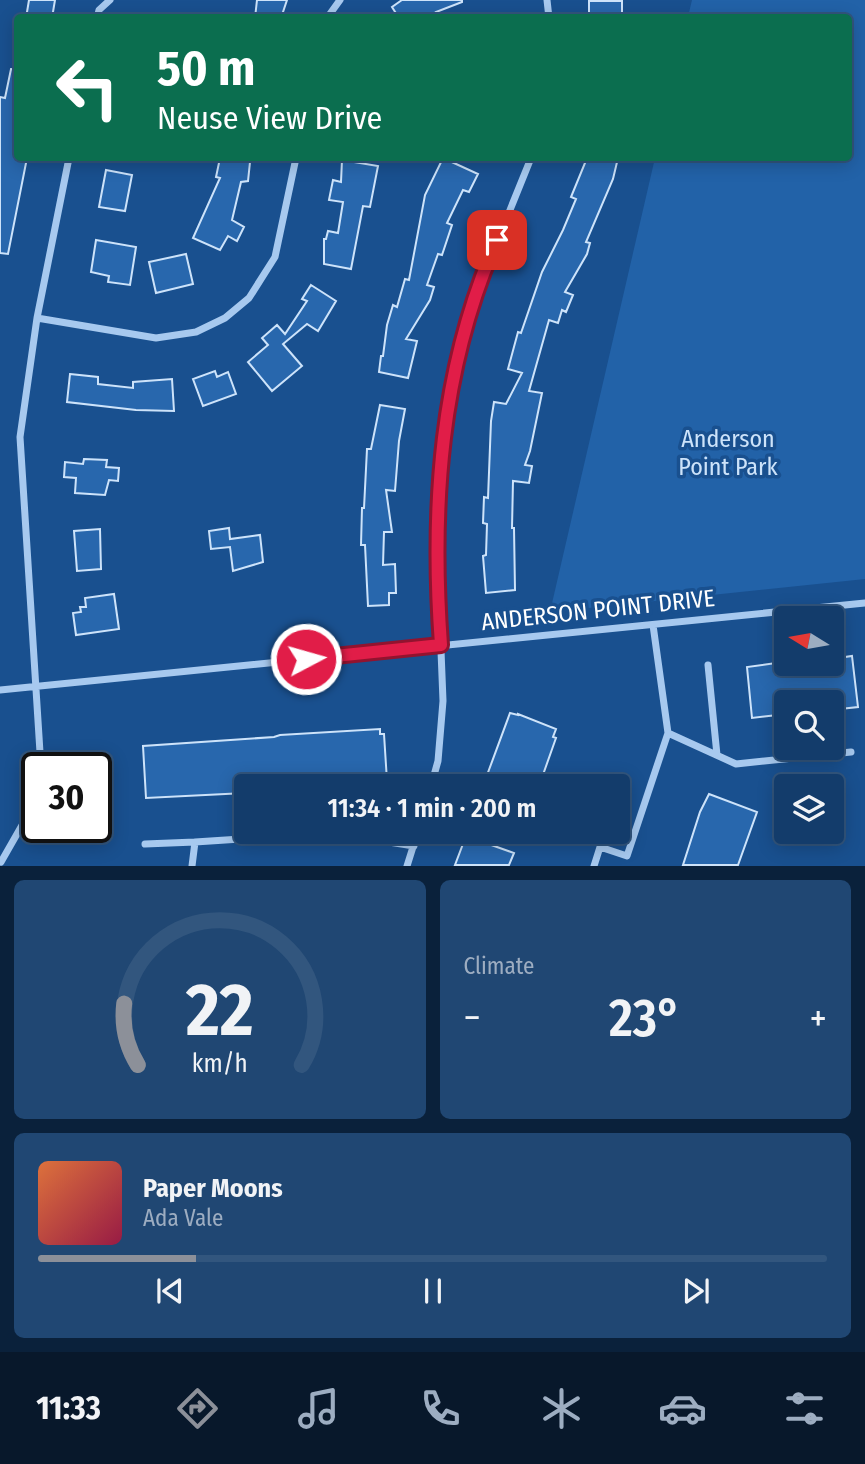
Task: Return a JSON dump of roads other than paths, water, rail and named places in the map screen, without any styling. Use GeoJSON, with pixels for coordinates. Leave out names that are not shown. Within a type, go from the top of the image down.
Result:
{"type":"FeatureCollection","features":[{"type":"Feature","properties":{"kind":"street"},"geometry":{"type":"LineString","coordinates":[[98,14],[110,0]]}},
{"type":"Feature","properties":{"kind":"street"},"geometry":{"type":"LineString","coordinates":[[40,752],[20,437],[37,318],[68,161]]}},
{"type":"Feature","properties":{"kind":"street"},"geometry":{"type":"LineString","coordinates":[[37,318],[156,338],[196,332],[225,318],[249,298],[275,257],[295,161]]}},
{"type":"Feature","properties":{"kind":"street"},"geometry":{"type":"LineString","coordinates":[[434,774],[443,701],[437,550],[440,459],[448,396],[470,309],[530,161]]}},
{"type":"Feature","properties":{"kind":"street","name":"ANDERSON POINT DRIVE"},"geometry":{"type":"LineString","coordinates":[[0,690],[865,603]]}},
{"type":"Feature","properties":{"kind":"street"},"geometry":{"type":"LineString","coordinates":[[594,866],[600,847],[627,856],[668,733],[653,625]]}},
{"type":"Feature","properties":{"kind":"street"},"geometry":{"type":"LineString","coordinates":[[708,665],[717,755]]}},
{"type":"Feature","properties":{"kind":"street"},"geometry":{"type":"LineString","coordinates":[[668,733],[736,764],[851,752]]}},
{"type":"Feature","properties":{"kind":"street"},"geometry":{"type":"LineString","coordinates":[[2,863],[21,828]]}},
{"type":"Feature","properties":{"kind":"street"},"geometry":{"type":"LineString","coordinates":[[145,844],[332,833],[414,846],[407,866]]}},
{"type":"Feature","properties":{"kind":"street"},"geometry":{"type":"LineString","coordinates":[[192,866],[195,842]]}},
{"type":"Feature","properties":{"kind":"park label","name":"Anderson Point Park"},"geometry":{"type":"Point","coordinates":[728,453]}}]}
